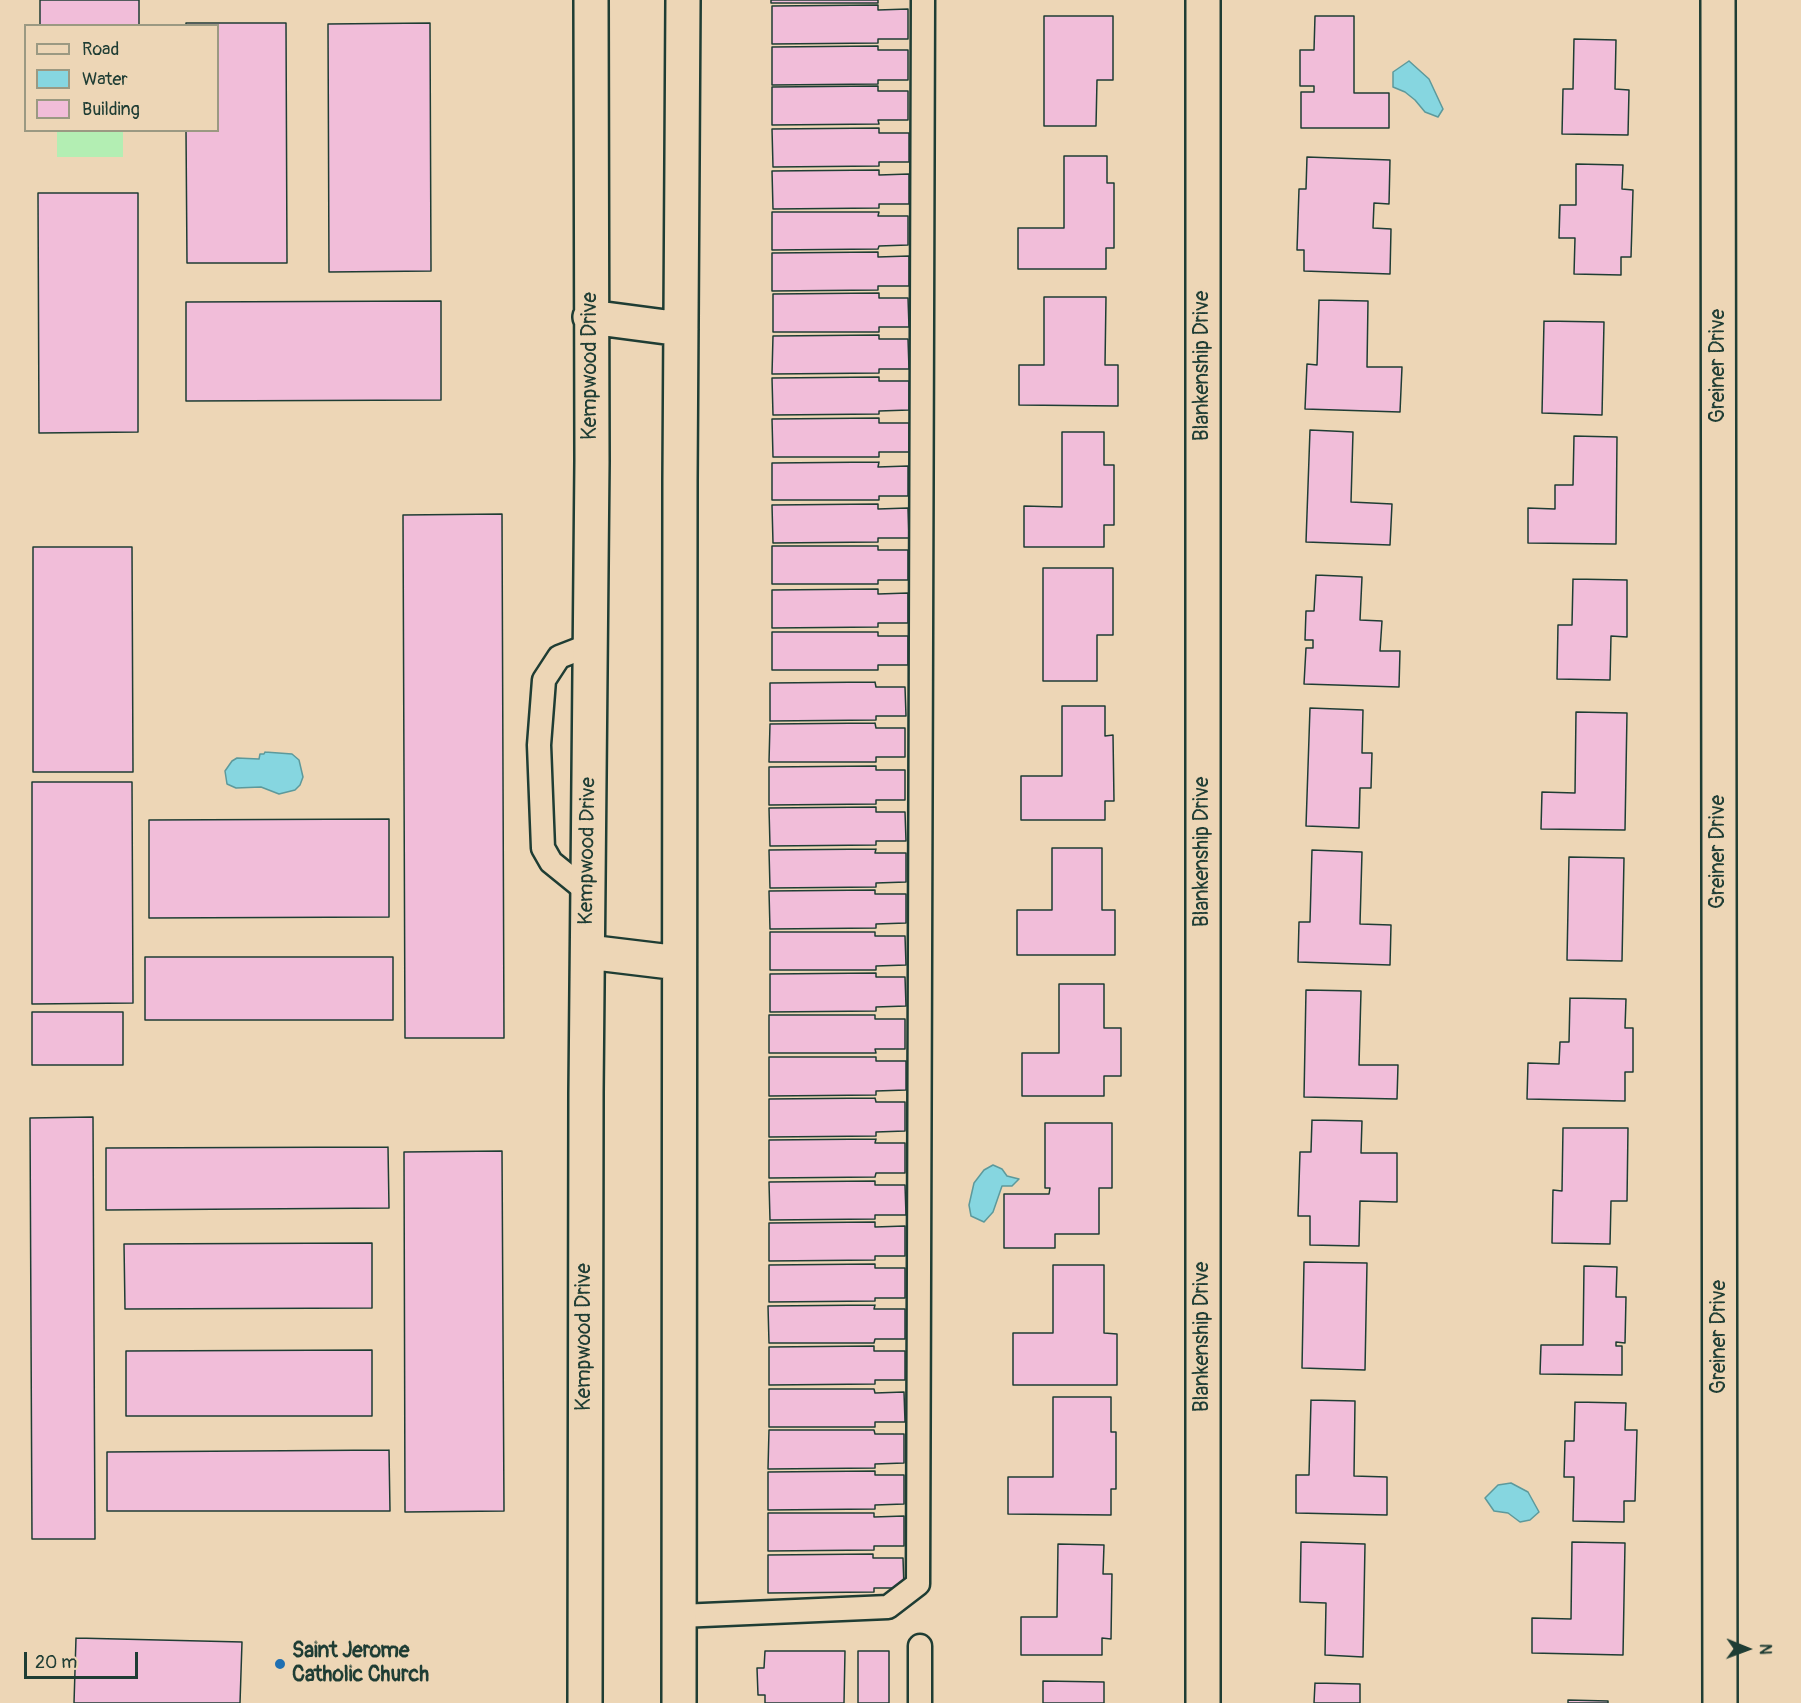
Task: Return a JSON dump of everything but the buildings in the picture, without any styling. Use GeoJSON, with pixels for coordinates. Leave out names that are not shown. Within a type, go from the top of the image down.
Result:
{"type":"FeatureCollection","features":[{"type":"Feature","properties":{"kind":"main road","name":"Kempwood Drive"},"geometry":{"type":"LineString","coordinates":[[585,1703],[591,0]]}},
{"type":"Feature","properties":{"kind":"main road"},"geometry":{"type":"LineString","coordinates":[[680,1703],[679,963],[683,0]]}},
{"type":"Feature","properties":{"kind":"main road","name":"Blankenship Drive"},"geometry":{"type":"LineString","coordinates":[[1203,0],[1203,1703]]}},
{"type":"Feature","properties":{"kind":"main road","name":"Greiner Drive"},"geometry":{"type":"LineString","coordinates":[[1718,0],[1720,1703]]}},
{"type":"Feature","properties":{"kind":"main road"},"geometry":{"type":"LineString","coordinates":[[590,317],[681,329]]}},
{"type":"Feature","properties":{"kind":"main road"},"geometry":{"type":"LineString","coordinates":[[588,952],[679,963]]}},
{"type":"Feature","properties":{"kind":"lane"},"geometry":{"type":"LineString","coordinates":[[680,1616],[888,1607],[918,1584],[923,0]]}},
{"type":"Feature","properties":{"kind":"lane"},"geometry":{"type":"LineString","coordinates":[[588,892],[551,862],[543,848],[539,745],[544,680],[559,657],[590,645]]}},
{"type":"Feature","properties":{"kind":"lane"},"geometry":{"type":"LineString","coordinates":[[920,1646],[920,1703]]}},
{"type":"Feature","properties":{"kind":"green space"},"geometry":{"type":"Polygon","coordinates":[[[57,132],[123,132],[123,157],[57,157],[57,132]]]}},
{"type":"Feature","properties":{"kind":"water"},"geometry":{"type":"Polygon","coordinates":[[[1409,61],[1429,79],[1443,109],[1438,117],[1425,112],[1405,92],[1393,87],[1393,72],[1409,61]]]}},
{"type":"Feature","properties":{"kind":"water"},"geometry":{"type":"Polygon","coordinates":[[[265,752],[292,754],[299,760],[303,777],[295,790],[279,794],[261,787],[236,788],[227,784],[225,771],[232,761],[237,758],[259,759],[260,754],[265,752]]]}},
{"type":"Feature","properties":{"kind":"water"},"geometry":{"type":"Polygon","coordinates":[[[993,1165],[1002,1169],[1007,1176],[1019,1179],[1012,1186],[1002,1186],[993,1212],[984,1222],[971,1216],[969,1205],[974,1183],[984,1170],[993,1165]]]}},
{"type":"Feature","properties":{"kind":"water"},"geometry":{"type":"Polygon","coordinates":[[[1511,1483],[1528,1492],[1539,1512],[1530,1520],[1520,1522],[1508,1513],[1494,1511],[1485,1498],[1498,1485],[1511,1483]]]}},
{"type":"Feature","properties":{"kind":"place","name":"Saint Jerome Catholic Church"},"geometry":{"type":"Point","coordinates":[280,1664]}}]}
